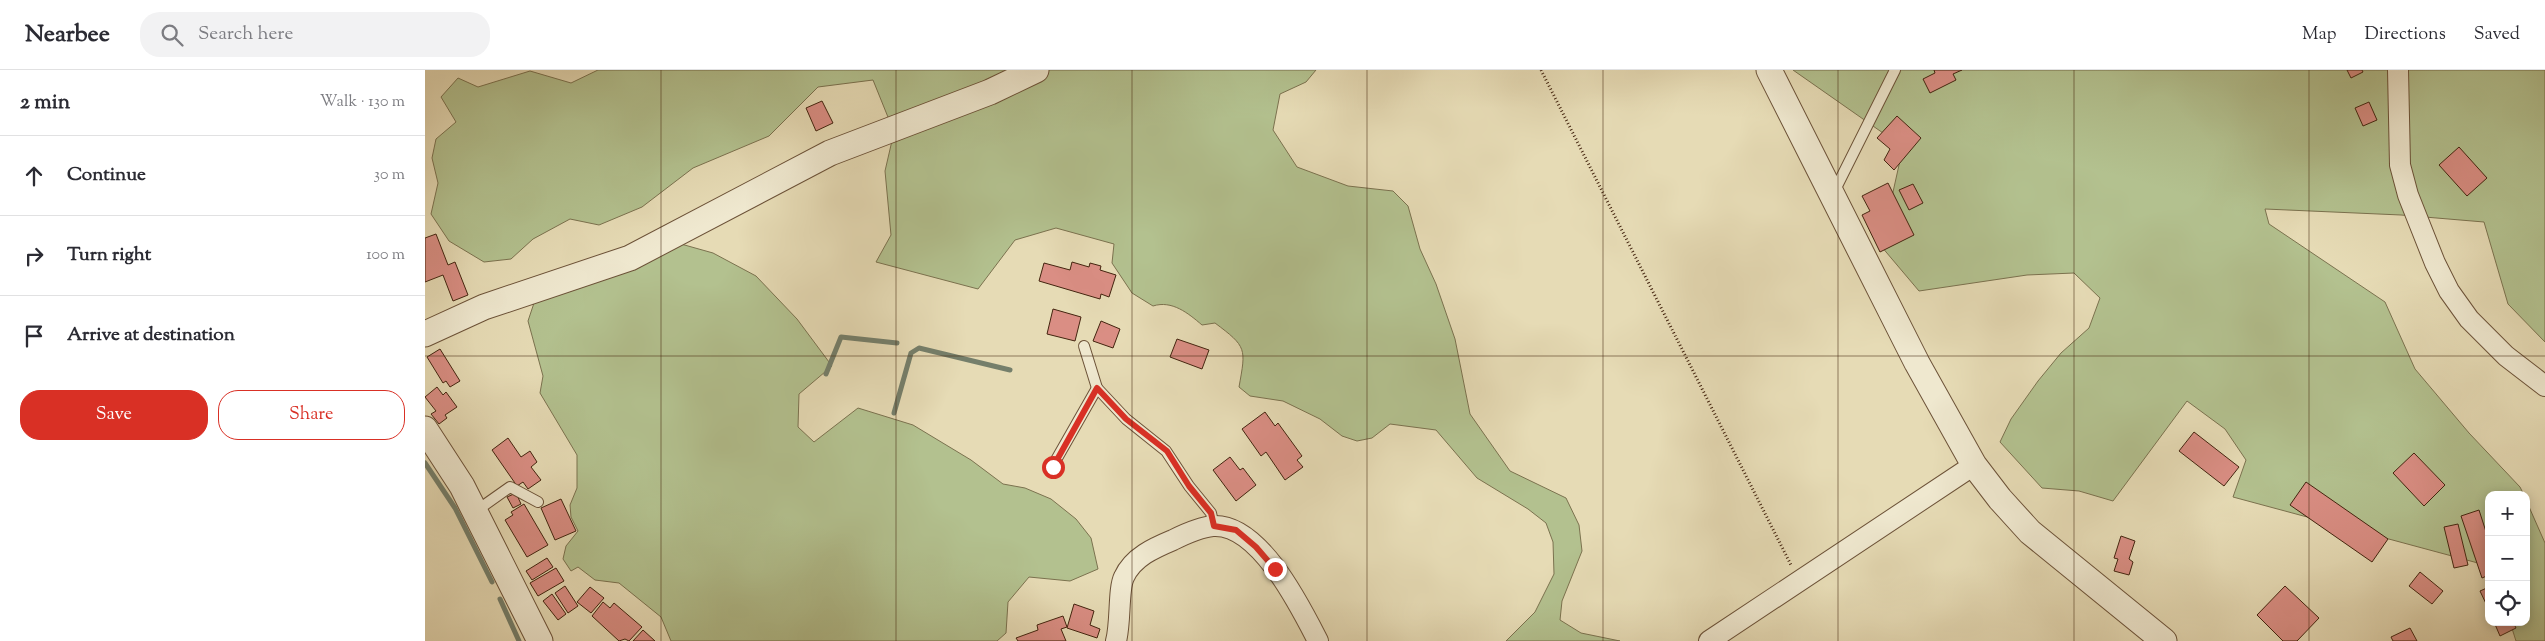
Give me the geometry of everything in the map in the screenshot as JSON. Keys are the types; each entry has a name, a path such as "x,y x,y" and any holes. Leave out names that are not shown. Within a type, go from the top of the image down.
{"street":[{"path":"425,334 484,308 630,258 830,153 990,92 1036,70"},
{"path":"1769,70 1917,363 1974,465 2000,499 2030,532 2164,641"},
{"path":"2398,70 2400,165 2407,195 2435,263 2449,291 2469,319 2506,356 2545,386"},
{"path":"425,428 476,511 540,641"},
{"path":"1709,641 1974,465"},
{"path":"1116,641 1121,620 1123,579 1133,562 1174,539 1214,526 1236,530 1256,547 1275,569 1299,604 1319,641"}],"lane":[{"path":"1833,195 1895,70"},
{"path":"1084,346 1097,388 1126,419 1167,451 1189,486 1211,513 1214,526"},
{"path":"1053,467 1097,388"},
{"path":"476,511 509,487 538,502"}],"path":[{"path":"1541,70 1799,582"}],"green space":[{"path":"598,70 1316,70 1306,82 1280,94 1273,130 1297,167 1348,186 1393,191 1408,206 1420,249 1436,284 1455,339 1470,414 1510,471 1566,498 1579,525 1582,551 1562,601 1560,620 1581,633 1620,641 1506,641 1535,612 1554,574 1553,542 1546,523 1528,509 1477,478 1436,430 1390,424 1372,438 1357,441 1342,436 1320,419 1283,401 1250,396 1239,387 1243,356 1239,344 1215,323 1202,325 1173,306 1153,306 1132,293 1112,263 1114,244 1056,228 1015,240 978,289 876,262 891,235 885,171 894,132 873,80 818,87 769,136 693,168 642,207 599,225 570,219 533,239 511,259 484,262 449,241 431,214 438,183 432,158 436,139 456,122 441,97 458,78 478,87 530,71 571,83"},
{"path":"1793,70 2545,70 2545,342 2508,304 2484,222 2401,215 2265,209 2269,224 2385,302 2415,369 2469,433 2520,487 2522,491 2485,491 2485,565 2233,497 2246,460 2225,429 2187,401 2113,501 2079,491 2042,488 2000,442 2011,419 2038,381 2061,353 2089,328 2100,298 2074,273 2027,275 1919,291 1881,246 1903,147"},
{"path":"681,244 713,253 756,276 797,319 832,366 799,394 798,427 814,442 858,408 913,425 971,460 1003,484 1025,488 1051,499 1076,519 1091,538 1098,569 1070,581 1029,577 1008,602 1006,633 997,641 671,641 661,617 619,583 595,580 578,567 571,571 563,559 566,546 578,531 571,517 570,505 577,488 577,455 540,393 543,376 528,321 534,303"},
{"path":"2530,509 2545,543 2545,641 2516,641 2511,626 2530,626"}],"building":[{"path":"1934,70 1962,70 1953,74 1956,80 1930,93 1923,79 1935,73"},
{"path":"2347,70 2362,70 2363,72 2351,78"},
{"path":"822,101 833,123 816,131 806,108"},
{"path":"2369,102 2377,120 2363,126 2355,108"},
{"path":"1897,116 1921,138 1894,170 1884,160 1890,149 1877,138"},
{"path":"2459,147 2487,178 2467,196 2439,165"},
{"path":"1888,183 1914,235 1880,252 1862,215 1870,211 1862,196"},
{"path":"1913,184 1923,203 1909,210 1899,190"},
{"path":"436,234 448,265 455,262 468,295 453,301 443,275 425,282 425,238"},
{"path":"1072,262 1089,267 1090,263 1101,266 1100,270 1116,275 1109,297 1101,294 1100,299 1039,281 1044,263 1070,270"},
{"path":"1053,309 1081,317 1075,341 1047,334"},
{"path":"1101,321 1120,329 1113,348 1093,341"},
{"path":"1177,339 1209,350 1202,369 1170,357"},
{"path":"440,349 460,381 450,387 446,381 443,383 427,357"},
{"path":"437,387 443,395 446,392 457,407 445,415 447,418 439,424 431,414 436,411 425,397"},
{"path":"1265,412 1275,426 1278,423 1302,456 1297,460 1303,467 1285,480 1266,452 1261,456 1242,429"},
{"path":"2194,432 2239,467 2224,486 2179,451"},
{"path":"508,438 521,457 530,451 537,462 531,467 541,480 528,489 523,482 517,486 492,450"},
{"path":"2414,453 2445,485 2424,506 2393,473"},
{"path":"1230,457 1240,470 1243,468 1256,485 1236,501 1213,470"},
{"path":"2306,482 2388,539 2372,562 2290,505"},
{"path":"516,493 521,504 513,508 507,497"},
{"path":"561,499 576,531 555,540 541,508"},
{"path":"524,504 548,545 527,557 505,520 513,515 511,512"},
{"path":"2479,510 2485,529 2485,577 2482,578 2461,516"},
{"path":"2458,524 2468,565 2454,568 2444,527"},
{"path":"2121,536 2135,541 2129,559 2133,562 2129,575 2114,571 2118,559 2114,558"},
{"path":"547,558 553,567 532,580 526,571"},
{"path":"556,568 564,581 538,596 530,583"},
{"path":"2420,572 2443,591 2432,604 2409,586"},
{"path":"565,586 578,606 568,613 555,593"},
{"path":"2285,586 2319,618 2297,641 2283,641 2257,615"},
{"path":"590,587 604,598 591,613 577,602"},
{"path":"2485,589 2485,602 2480,591"},
{"path":"552,594 566,614 558,620 543,601"},
{"path":"603,602 610,608 614,603 642,627 629,641 625,639 619,641 592,616"},
{"path":"1074,604 1094,611 1090,625 1100,629 1097,638 1067,628"},
{"path":"1063,616 1067,627 1061,629 1066,641 1018,641 1016,638 1038,630 1037,625"},
{"path":"2496,626 2515,626 2516,628 2500,636"},
{"path":"2410,628 2417,641 2393,641 2391,637"},
{"path":"643,630 655,641 633,641"}],"waterway":[{"path":"826,374 841,337 897,343"},
{"path":"894,413 911,353 919,348 1010,370"},
{"path":"425,463 455,508 492,582"},
{"path":"500,599 519,641"}],"route":[{"path":"1053,467 1097,388 1126,419 1167,451 1189,486 1211,513 1214,526 1236,530 1256,547 1275,569"}]}
